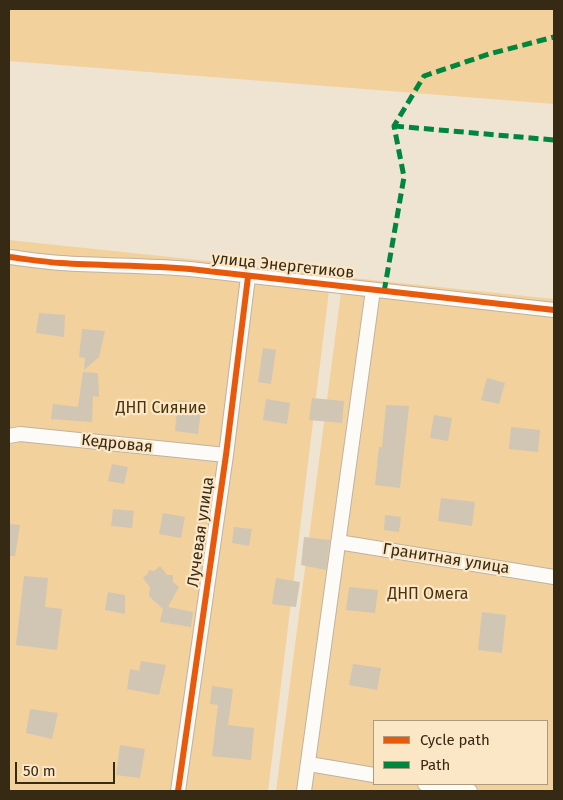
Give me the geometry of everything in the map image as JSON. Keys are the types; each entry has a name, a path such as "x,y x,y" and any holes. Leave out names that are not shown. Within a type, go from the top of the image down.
{"street":[{"name":"улица Энергетиков","path":"9,257 61,263 188,269 554,310"},
{"name":"Лучевая улица","path":"178,791 226,455 248,276"},
{"path":"304,791 373,290"},
{"name":"Кедровая","path":"9,436 20,434 226,455"},
{"name":"Гранитная улица","path":"338,542 554,577"},
{"path":"309,764 373,775"},
{"path":"431,785 470,791"}],"green space":[{"path":"9,9 554,9 554,104 9,61"},
{"name":"ДНП Сияние","path":"9,240 331,274 268,791 9,791"},
{"name":"ДНП Омега","path":"343,277 554,299 554,791 276,791"}],"building":[{"path":"39,313 65,315 64,337 36,333"},
{"path":"82,329 105,331 99,357 84,370 85,358 79,357"},
{"path":"263,348 276,350 271,384 258,382"},
{"path":"83,372 98,373 99,397 93,396 92,422 51,419 53,404 78,407"},
{"path":"487,378 505,383 499,404 481,400"},
{"path":"312,398 344,401 342,423 309,420"},
{"path":"266,399 290,403 287,424 263,420"},
{"path":"178,400 202,403 198,434 175,431"},
{"path":"386,405 409,406 400,488 375,485 379,447 382,447"},
{"path":"434,415 452,418 448,441 430,438"},
{"path":"511,427 540,430 538,452 509,449"},
{"path":"112,464 128,467 124,484 108,481"},
{"path":"441,498 475,502 472,526 438,521"},
{"path":"113,509 134,511 132,528 111,526"},
{"path":"163,513 185,517 181,538 159,534"},
{"path":"385,515 401,517 399,532 384,530"},
{"path":"9,524 20,525 15,556 9,556"},
{"path":"234,527 252,529 249,546 232,543"},
{"path":"304,537 330,540 326,570 301,565"},
{"path":"160,566 167,575 173,575 173,582 179,587 168,607 193,612 191,627 160,622 163,609 149,596 150,587 143,578 149,570 154,571"},
{"path":"24,576 48,578 45,607 62,609 57,650 16,645"},
{"path":"276,578 300,582 296,607 272,604"},
{"path":"349,587 378,590 375,613 346,610"},
{"path":"108,592 125,595 125,614 105,610"},
{"path":"482,612 506,615 502,653 478,650"},
{"path":"141,661 166,665 159,695 127,689 130,669 139,671"},
{"path":"353,664 381,668 377,690 349,685"},
{"path":"212,686 233,689 228,725 254,728 251,760 212,756 218,705 210,704"},
{"path":"30,709 58,713 52,739 26,733"},
{"path":"120,745 145,749 140,778 116,775"}],"marked path":[{"path":"384,292 404,177 394,126 424,76 489,54 554,37"},
{"path":"394,126 554,140"}],"cycle path":[{"path":"9,257 61,263 190,269 554,310"},
{"path":"178,791 226,455 248,277"}]}
